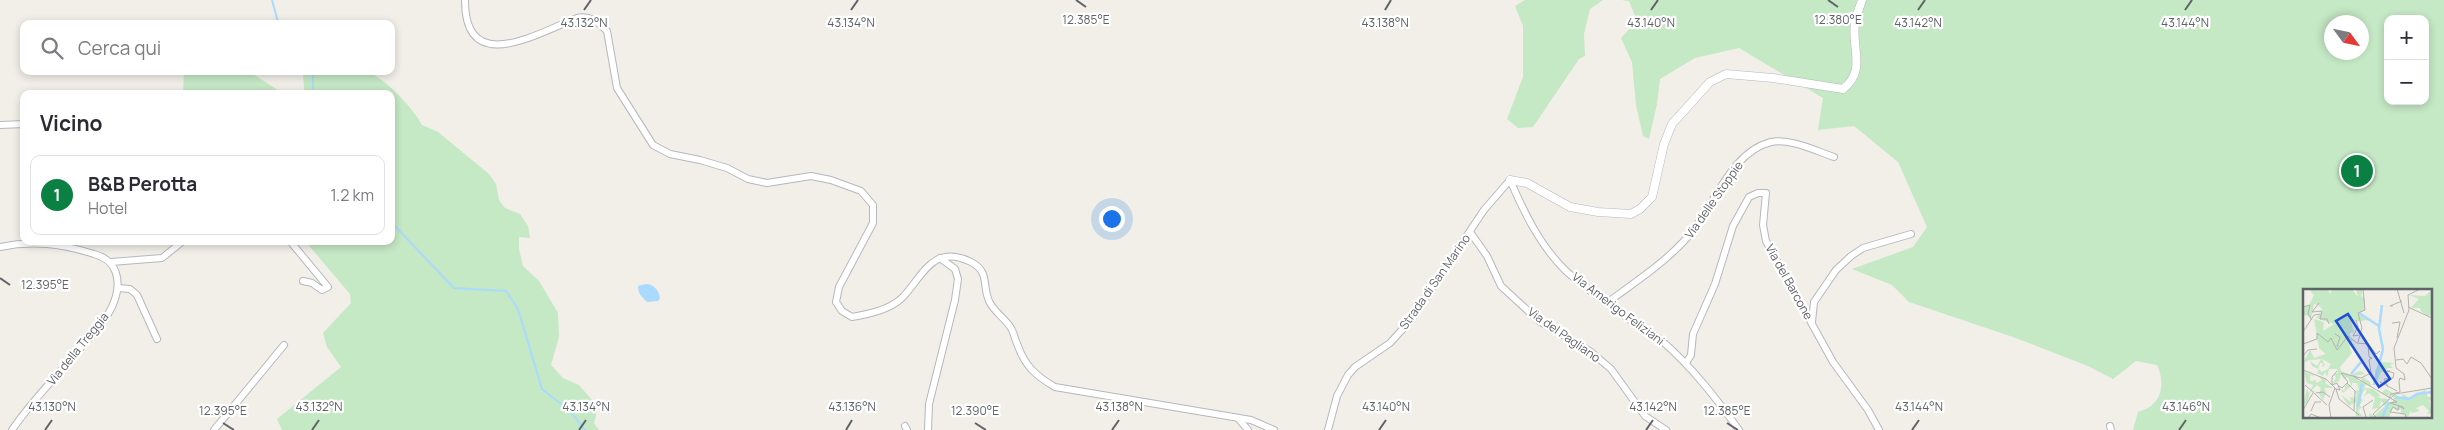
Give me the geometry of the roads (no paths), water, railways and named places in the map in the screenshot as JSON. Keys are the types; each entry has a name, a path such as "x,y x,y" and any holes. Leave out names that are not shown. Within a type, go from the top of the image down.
{"street":[{"path":"465,0 473,36 480,42 490,44 517,42 583,16 594,19 608,30 617,88 653,145 670,154 727,168 748,179 767,183 811,176 831,180 860,191 873,205 873,223 838,287 836,302 842,311 847,314 852,316 883,309 901,299 926,267 940,258 959,256 975,264 984,274 990,302 1012,329 1022,357 1031,371 1055,387 1251,420 1274,430"},
{"path":"1510,180 1527,183 1570,207 1631,214 1652,198 1664,144 1672,124 1710,82 1726,74 1773,78 1843,89 1852,81 1857,63 1854,22 1862,0"},
{"path":"0,125 20,124"},
{"name":"Via delle Stoppie","path":"1608,302 1673,253 1687,239 1739,161 1756,149 1772,142 1788,142 1834,157"},
{"name":"Strada di San Marino","path":"1328,430 1337,396 1348,375 1354,368 1390,343 1410,321 1484,210 1510,180"},
{"name":"Via Amerigo Feliziani","path":"1510,180 1543,243 1566,270 1660,340 1686,363 1713,393 1739,430"},
{"name":"Via del Barcone","path":"1686,363 1691,355 1693,334 1715,284 1733,226 1749,197 1758,193 1766,193 1763,225 1766,241 1833,362 1868,410 1879,430"},
{"name":"Via del Pagliano","path":"1470,232 1487,256 1501,286 1539,321 1591,352 1611,369 1645,416 1666,430"},
{"path":"1812,323 1814,302 1836,270 1851,256 1864,248 1911,234"},
{"path":"0,247 20,244"},
{"path":"52,245 102,256 111,262 117,272 118,288 130,289 137,295 157,339"},
{"path":"111,262 162,258 178,245"},
{"path":"293,245 328,287 322,290 312,283 302,281"},
{"path":"928,430 929,404 955,300 958,279 955,269 940,258"},
{"name":"Via della Treggia","path":"12,430 100,325 114,303 118,288"},
{"path":"214,430 284,345"},
{"path":"1238,418 1248,430"}],"water":[{"path":"646,284 653,286 657,290 660,298 658,301 647,302 641,295 638,286"}],"waterway":[{"path":"272,0 277,20"},
{"path":"313,75 313,90"},
{"path":"395,226 454,288 506,291 518,309 542,389 570,411 585,430"}],"place":[{"name":"B&B Perotta","path":"2357,171"}]}
